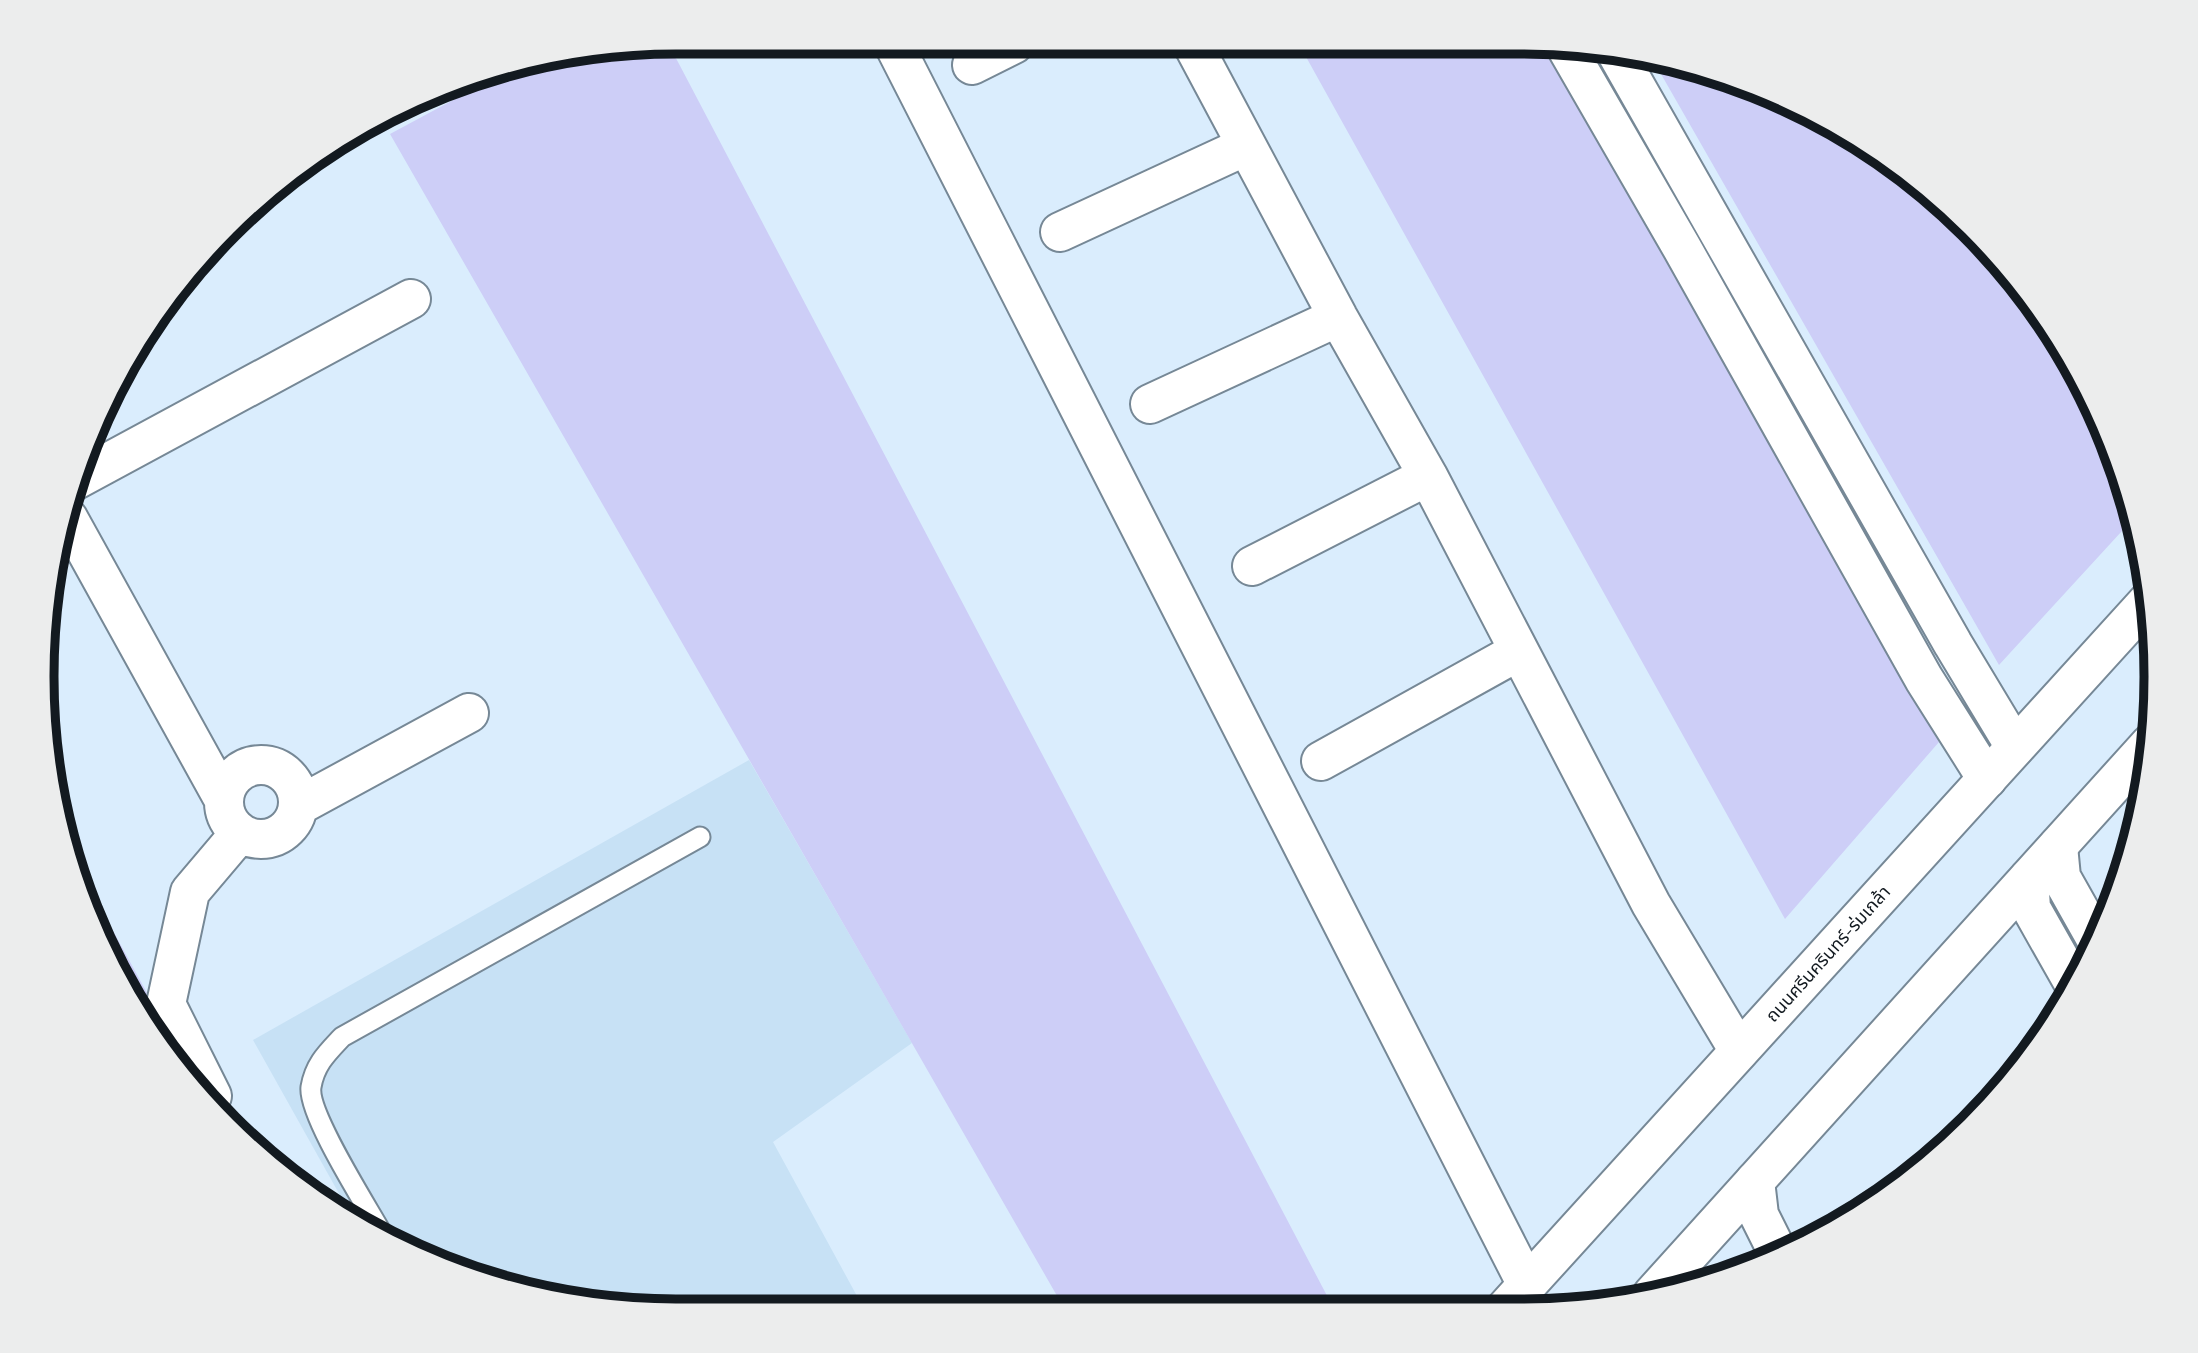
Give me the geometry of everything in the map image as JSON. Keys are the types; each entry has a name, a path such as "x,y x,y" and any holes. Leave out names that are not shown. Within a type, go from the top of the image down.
{"street":[{"path":"898,54 1516,1297"},
{"path":"972,65 994,54"},
{"path":"1198,54 1338,317 1428,477 1651,904 1740,1051"},
{"path":"1572,57 1924,679 1987,779"},
{"path":"1622,63 2015,747"},
{"path":"1060,232 1246,146"},
{"path":"88,473 411,299"},
{"path":"1150,404 1338,317"},
{"path":"1252,566 1428,477"},
{"path":"72,526 232,816 251,838 264,839 287,829 298,806 293,784 286,774 265,765 242,770 233,777 226,788 232,816 190,892 166,1004 204,1081"},
{"name":"ถนนศรีนครินทร์-ร่มเกล้า","path":"1516,1297 2140,611"},
{"path":"1321,761 1519,651"},
{"path":"298,806 469,713"},
{"path":"1663,1282 2138,757"},
{"path":"2059,846 2061,877 2090,929"},
{"path":"2029,878 2031,908 2068,973"},
{"path":"1755,1181 1759,1215 1774,1245"}],"lane":[{"path":"374,1220 320,1124 311,1089 319,1061 342,1037 700,837"}],"shaded area":[{"path":"674,54 1329,1299 1059,1299 390,134 479,86 515,75 595,60"},
{"path":"1304,54 1557,56 1939,742 1785,919"},
{"path":"1658,69 1722,87 1797,118 1867,159 1900,183 1932,209 1989,266 2039,331 2060,365 2096,438 2111,476 2126,527 1999,665"},
{"path":"749,760 912,1043 773,1142 859,1299 676,1299 595,1293 515,1278 438,1251 365,1215 344,1202 253,1040"},
{"path":"96,900 175,1044 118,952"}]}
